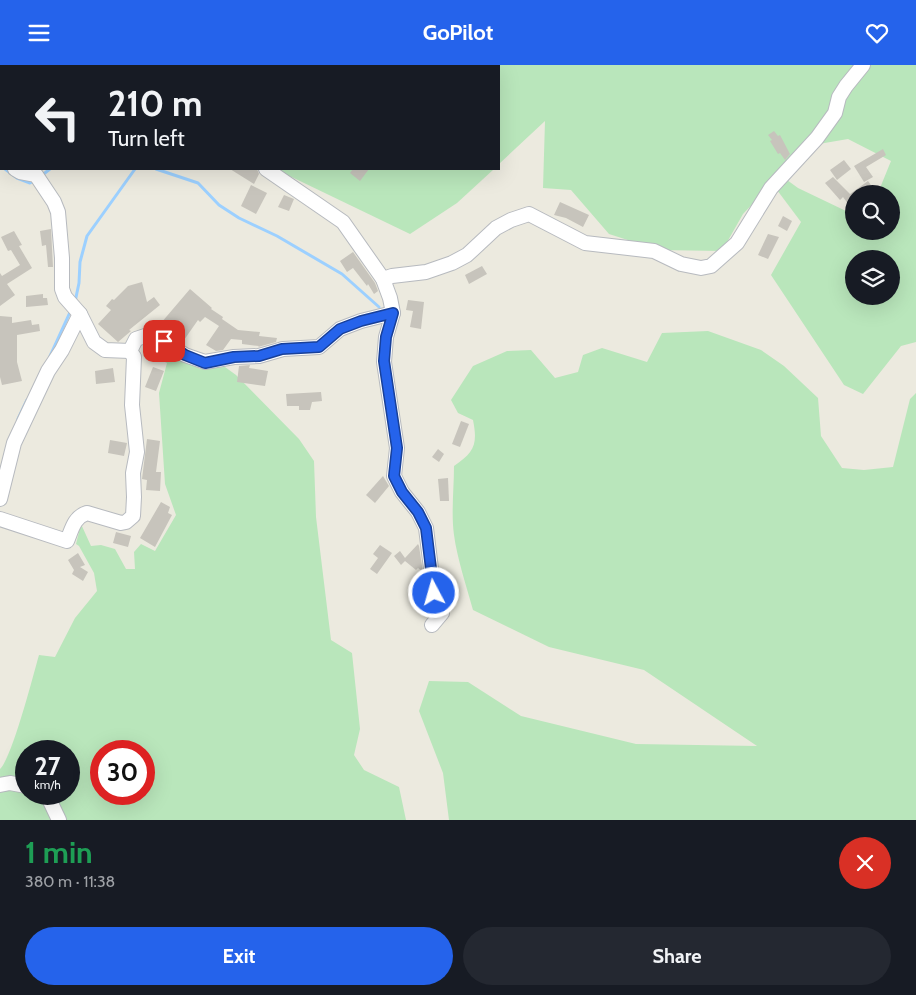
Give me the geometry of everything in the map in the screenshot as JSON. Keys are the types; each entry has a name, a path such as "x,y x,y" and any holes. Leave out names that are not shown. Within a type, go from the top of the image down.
{"street":[{"path":"383,279 392,276 426,272 452,263 467,255 496,228 529,214 585,243 654,251 681,264 700,267 711,266 737,243 771,188 817,138 835,113 839,97 863,65"},
{"path":"17,170 40,176 58,212 64,297 75,309 94,342 105,349 130,351"},
{"path":"267,170 343,222 383,279 390,298 393,313 386,337 384,361 397,448 394,476 402,492 418,512 426,528 434,593 442,613 432,625"},
{"path":"0,499 14,443 48,371 62,349 75,309"},
{"path":"130,351 136,339 151,334 185,355 205,363 234,357 259,356 282,349 319,347 340,329 361,321 393,313"},
{"path":"0,519 67,541 75,521 88,513 121,523 126,522 133,516 133,473 137,451 132,405 134,357 130,351"},
{"path":"0,785 15,784"},
{"path":"51,805 59,820"}],"green space":[{"path":"500,65 916,65 916,342 901,346 863,394 844,385 771,275 801,222 777,190 787,180 798,188 845,211 845,240 900,240 900,185 881,185 891,161 848,139 807,146 743,214 722,251 659,250 609,234 571,190 543,188 545,121 500,163"},
{"path":"277,170 493,170 457,203 410,234"},
{"path":"708,331 761,350 784,366 818,398 821,436 842,468 864,470 893,467 910,399 916,393 916,820 449,820 443,773 419,711 429,681 468,682 521,716 636,744 757,746 644,670 549,647 473,610 455,544 453,527 454,466 470,452 475,436 473,420 458,413 451,400 473,366 507,351 531,350 555,378 578,372 583,355 602,348 647,362 662,333"},
{"path":"151,339 200,369 225,367 236,375 299,439 314,461 316,517 331,640 352,653 360,729 354,755 364,770 399,787 406,820 0,820 0,769 5,762 16,734 39,655 55,657 75,618 97,591 94,573 76,544 81,524 91,546 101,545 115,549 126,569 135,569 134,552 141,544 155,551 176,515 165,484 159,393 167,363 143,351 143,342"}],"building":[{"path":"774,131 778,136 780,135 790,154 785,160 780,153 778,154 770,141 772,140 768,135"},
{"path":"883,149 886,155 866,167 873,177 864,182 854,166"},
{"path":"844,160 851,169 837,180 830,170"},
{"path":"232,170 257,170 259,174 254,184"},
{"path":"352,170 368,170 360,181 350,173"},
{"path":"833,177 845,189 845,200 843,197 840,200 825,183"},
{"path":"868,181 871,185 862,185"},
{"path":"251,185 267,193 256,214 241,206"},
{"path":"284,195 294,199 289,211 278,207"},
{"path":"560,202 589,215 583,227 566,218 554,215"},
{"path":"783,216 792,221 787,231 778,226"},
{"path":"51,229 53,267 48,267 46,245 42,246 40,231"},
{"path":"14,231 22,245 19,246 32,268 7,284 15,295 0,306 0,273 2,276 20,265 11,250 8,251 1,237"},
{"path":"768,234 779,237 768,259 758,255"},
{"path":"353,252 375,283 378,291 374,294 368,284 367,286 353,268 347,272 340,261"},
{"path":"482,266 487,274 469,284 465,275"},
{"path":"142,282 147,302 154,297 160,305 129,330 131,331 118,342 98,324 111,310 106,306 112,299 114,300 128,286"},
{"path":"190,289 211,309 223,317 222,319 238,330 260,332 259,336 277,338 276,342 258,347 242,344 242,340 231,339 223,350 216,351 206,345 219,326 205,317 200,322 198,320 184,340 161,323"},
{"path":"43,294 43,298 47,298 48,305 26,307 26,296"},
{"path":"408,300 424,302 421,329 410,327 413,311 406,310"},
{"path":"0,316 12,317 12,323 31,320 32,325 39,324 40,331 17,335 17,362 22,381 2,385 0,377"},
{"path":"250,365 249,368 268,371 265,386 237,382 239,366"},
{"path":"153,367 164,371 156,391 145,387"},
{"path":"113,368 115,382 96,384 95,371"},
{"path":"321,392 322,401 312,402 310,410 299,410 299,406 287,406 286,394"},
{"path":"461,421 469,424 460,447 452,444"},
{"path":"147,439 160,441 156,472 161,472 160,491 146,490 147,480 142,479"},
{"path":"110,440 127,443 124,456 108,453"},
{"path":"438,449 444,454 439,462 432,457"},
{"path":"383,476 389,486 375,503 366,495"},
{"path":"448,478 449,501 440,501 438,479"},
{"path":"161,502 170,507 168,513 172,515 155,547 140,538"},
{"path":"116,532 131,536 128,547 113,543"},
{"path":"418,544 423,572 418,568 416,570 405,561 401,565 394,556 400,551 405,558"},
{"path":"380,545 392,553 377,574 370,569 378,558 373,554"},
{"path":"78,553 85,565 80,567 88,572 83,581 72,574 74,570 68,560"},
{"path":"453,586 457,598 449,601 445,591"}],"waterway":[{"path":"6,170 17,178 30,183 36,180"},
{"path":"41,176 49,170"},
{"path":"75,302 79,283 80,262 87,236 134,170"},
{"path":"159,170 198,183 219,205 239,218 277,236 342,274 379,307"},
{"path":"50,356 71,310"},
{"path":"18,419 27,400"}],"route":[{"path":"164,341 185,355 205,363 234,357 259,356 282,349 319,347 340,329 361,321 393,313 386,337 384,361 397,448 394,476 402,492 418,512 426,528 434,593"}]}
